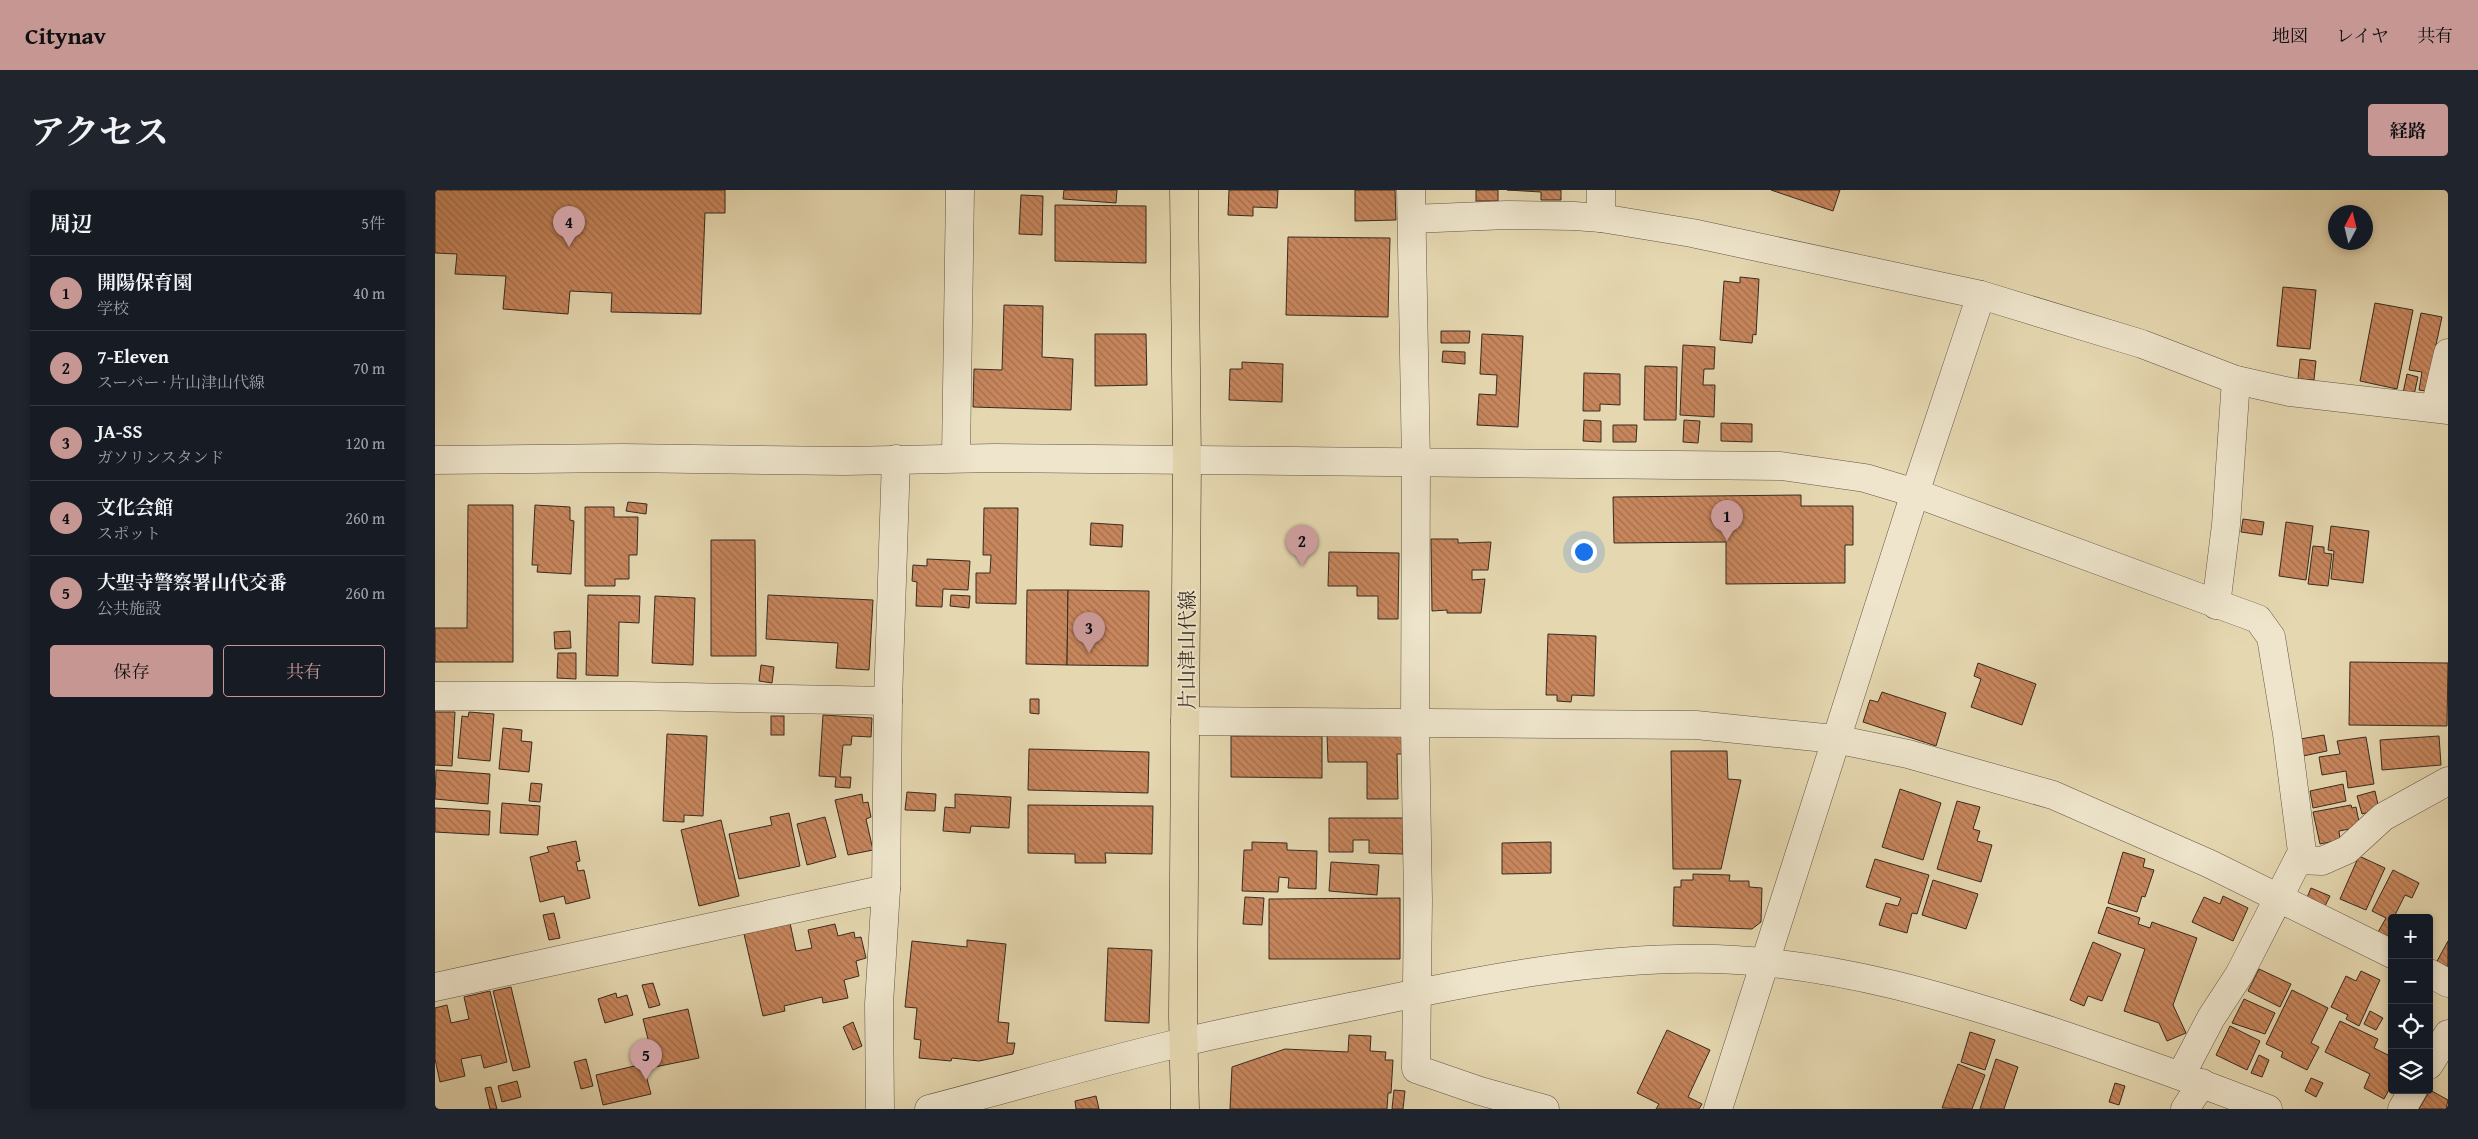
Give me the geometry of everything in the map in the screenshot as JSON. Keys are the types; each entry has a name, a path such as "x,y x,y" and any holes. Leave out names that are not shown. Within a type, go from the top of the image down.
{"main road":[{"name":"片山津山代線","path":"1184,190 1187,460 1183,1042 1185,1109"}],"street":[{"path":"956,457 960,190"},
{"path":"1411,190 1416,463 1415,724 1418,900 1416,1068 1479,1091 1545,1109"},
{"path":"1601,190 1601,218"},
{"path":"1412,219 1507,215 1601,218 1691,233 1981,295 2143,344 2236,380 2290,392 2442,409 2448,353"},
{"path":"1718,1109 1763,963 1799,860 1835,739 1981,295"},
{"path":"2217,605 2226,525 2236,380"},
{"path":"435,460 623,458 845,461 956,457 1781,466 1865,478 1915,492 2258,619 2271,637 2287,734 2302,852 2239,975 2211,1018 2191,1079 2185,1109"},
{"path":"880,1109 879,1004 887,890 888,701 896,459"},
{"path":"435,696 632,696 888,701"},
{"path":"1185,721 1696,725 1835,739 1908,754 2053,795 2210,864 2388,952"},
{"path":"2298,860 2322,861 2347,850 2383,817 2448,781"},
{"path":"435,987 887,890"},
{"path":"929,1109 1183,1042 1417,993 1546,969 1639,961 1716,959 1763,963 1889,982 1988,1010 2191,1079 2267,1109"},
{"path":"2433,975 2448,982"},
{"path":"2433,1058 2448,1034"},
{"path":"2402,1109 2411,1094"}],"building":[{"path":"435,190 725,190 725,213 705,213 701,314 611,312 612,293 570,291 568,314 503,309 506,276 455,274 457,254 435,253"},
{"path":"1064,190 1117,190 1116,203 1063,199"},
{"path":"1229,190 1278,190 1277,208 1253,207 1253,216 1228,215"},
{"path":"1355,190 1395,190 1396,220 1355,221"},
{"path":"1476,190 1498,190 1498,201 1476,201"},
{"path":"1507,190 1561,190 1561,200 1541,200 1541,192"},
{"path":"1771,190 1840,190 1833,211"},
{"path":"1021,195 1043,196 1042,235 1019,234"},
{"path":"1055,205 1146,206 1146,263 1055,261"},
{"path":"1288,237 1390,238 1388,317 1286,315"},
{"path":"1740,277 1759,279 1756,335 1753,334 1752,343 1720,340 1724,281 1740,283"},
{"path":"2283,287 2316,290 2310,349 2277,346"},
{"path":"2375,303 2413,310 2397,389 2360,381"},
{"path":"1004,305 1043,306 1042,357 1073,359 1071,410 973,407 974,369 1002,370"},
{"path":"2421,313 2442,317 2426,391 2419,390 2422,372 2409,370"},
{"path":"1441,331 1470,331 1469,343 1441,343"},
{"path":"1095,334 1146,334 1147,385 1095,386"},
{"path":"1482,334 1523,336 1518,427 1477,425 1479,394 1496,395 1497,375 1480,374"},
{"path":"1683,345 1715,347 1714,369 1704,369 1703,385 1715,385 1714,417 1680,415"},
{"path":"1443,351 1465,352 1465,364 1442,362"},
{"path":"2300,359 2316,361 2314,380 2298,379"},
{"path":"1242,362 1283,364 1282,402 1229,400 1230,369 1242,369"},
{"path":"1645,366 1677,367 1676,420 1644,420"},
{"path":"1584,373 1620,374 1620,405 1600,404 1600,411 1583,411"},
{"path":"2407,374 2418,377 2414,395 2403,393"},
{"path":"1584,420 1601,421 1601,442 1583,441"},
{"path":"1684,420 1700,421 1698,443 1683,442"},
{"path":"1721,423 1752,424 1752,442 1721,441"},
{"path":"1613,425 1637,425 1636,442 1613,442"},
{"path":"1801,495 1801,506 1853,506 1853,545 1845,545 1845,583 1726,584 1726,542 1614,543 1613,497"},
{"path":"628,502 647,504 646,514 626,511"},
{"path":"468,505 513,505 513,662 435,662 435,628 467,628"},
{"path":"535,505 570,507 570,520 574,521 571,574 537,572 538,565 532,565"},
{"path":"585,507 614,507 614,517 638,517 637,555 629,555 629,579 615,579 615,586 585,586"},
{"path":"984,508 1018,508 1016,604 976,603 976,573 990,573 991,555 983,555"},
{"path":"2243,519 2264,522 2262,535 2241,532"},
{"path":"2286,522 2313,526 2306,580 2279,576"},
{"path":"1091,523 1123,525 1122,547 1090,545"},
{"path":"2331,526 2369,531 2363,583 2331,579 2334,551 2328,550"},
{"path":"1431,539 1458,539 1458,543 1491,542 1488,570 1472,570 1472,580 1485,579 1481,613 1447,613 1447,610 1432,611"},
{"path":"711,540 755,540 756,656 711,656"},
{"path":"2313,546 2324,547 2324,553 2332,554 2328,586 2308,584"},
{"path":"1329,552 1399,553 1398,619 1378,619 1378,596 1357,596 1357,586 1328,586"},
{"path":"927,559 970,561 968,590 943,589 942,607 916,606 917,582 912,581 913,565 927,566"},
{"path":"1027,590 1068,590 1067,665 1026,664"},
{"path":"1068,590 1149,591 1148,666 1067,665"},
{"path":"588,595 640,596 639,623 619,622 618,676 586,675"},
{"path":"768,595 873,600 869,670 836,668 838,643 766,639"},
{"path":"951,595 970,596 969,608 950,606"},
{"path":"655,596 695,598 693,665 652,663"},
{"path":"570,631 571,648 555,649 554,632"},
{"path":"1548,634 1596,636 1594,696 1572,695 1571,702 1557,701 1557,695 1546,695"},
{"path":"558,653 576,653 576,679 557,678"},
{"path":"2350,662 2448,663 2447,726 2349,725"},
{"path":"1978,663 2036,684 2022,725 1971,707 1981,679 1974,676"},
{"path":"761,665 774,667 772,683 759,681"},
{"path":"1882,692 1946,713 1936,746 1863,722 1870,700 1878,702"},
{"path":"1030,699 1039,699 1039,714 1030,713"},
{"path":"435,712 455,712 452,766 435,765"},
{"path":"469,712 494,714 490,761 458,758 462,716 468,717"},
{"path":"823,715 872,718 871,737 852,736 851,745 843,745 840,777 851,777 850,788 835,787 836,777 819,776"},
{"path":"771,716 784,716 784,735 771,735"},
{"path":"503,728 522,730 521,741 532,742 529,772 499,769"},
{"path":"1402,733 1402,754 1397,754 1398,799 1367,799 1367,762 1328,762 1327,734"},
{"path":"667,734 707,736 703,816 684,815 684,822 663,821"},
{"path":"2324,735 2327,751 2303,756 2300,739"},
{"path":"1231,736 1322,736 1322,778 1231,777"},
{"path":"2439,736 2441,765 2382,770 2380,740"},
{"path":"2366,737 2374,784 2348,788 2346,771 2322,775 2319,757 2340,754 2337,741"},
{"path":"1029,749 1149,752 1148,793 1028,790"},
{"path":"1671,751 1727,751 1728,779 1741,780 1721,869 1673,869"},
{"path":"436,770 490,774 488,804 435,799"},
{"path":"531,783 542,784 540,802 529,801"},
{"path":"2343,784 2346,801 2313,808 2310,791"},
{"path":"1900,789 1941,803 1923,860 1882,847"},
{"path":"2375,791 2379,809 2362,814 2357,796"},
{"path":"907,792 936,794 935,811 905,810"},
{"path":"862,794 863,803 868,802 871,817 866,819 873,850 848,855 835,800"},
{"path":"955,794 1011,797 1009,828 971,826 970,833 943,831 945,807 955,808"},
{"path":"1957,801 1980,807 1973,829 1980,831 1977,841 1992,845 1981,882 1937,869"},
{"path":"502,803 540,806 538,835 500,833"},
{"path":"1028,805 1153,806 1152,854 1105,853 1106,863 1075,863 1075,854 1028,853"},
{"path":"2351,805 2352,808 2356,807 2360,827 2339,831 2340,840 2320,844 2313,812"},
{"path":"435,808 490,811 489,835 435,832"},
{"path":"789,813 800,866 739,879 729,834 772,825 770,817"},
{"path":"825,817 836,857 807,865 797,824"},
{"path":"1329,818 1403,818 1403,854 1369,853 1369,840 1353,840 1353,852 1329,852"},
{"path":"721,820 739,896 699,906 681,830"},
{"path":"576,841 580,861 576,862 578,871 584,870 590,898 566,904 564,896 540,902 530,857 549,852 547,847"},
{"path":"1252,842 1287,843 1287,850 1317,851 1316,889 1288,888 1289,878 1279,877 1278,892 1242,891 1244,850 1252,850"},
{"path":"1551,842 1551,873 1502,874 1502,843"},
{"path":"2123,852 2145,859 2143,867 2154,870 2145,897 2142,896 2137,912 2108,903"},
{"path":"2359,856 2385,868 2366,910 2340,899"},
{"path":"1875,859 1929,875 1917,914 1912,913 1907,933 1879,925 1886,903 1898,906 1901,898 1866,887"},
{"path":"1331,862 1379,865 1377,895 1329,891"},
{"path":"2393,870 2419,883 2412,898 2405,895 2396,914 2388,914 2388,940 2377,934 2386,918 2372,911"},
{"path":"1693,874 1730,875 1729,881 1749,881 1749,887 1762,888 1761,922 1752,929 1673,926 1674,887 1681,887 1681,880 1693,880"},
{"path":"1933,880 1978,894 1966,929 1922,915"},
{"path":"2311,888 2330,896 2324,908 2306,900"},
{"path":"2223,896 2248,908 2233,941 2192,922 2204,897 2220,904"},
{"path":"1245,897 1264,898 1262,925 1243,924"},
{"path":"1400,898 1400,959 1269,959 1269,899"},
{"path":"2107,907 2140,918 2138,924 2150,928 2152,922 2197,938 2173,1005 2186,1033 2167,1041 2159,1023 2124,1011 2145,949 2098,933"},
{"path":"554,913 560,938 549,940 543,915"},
{"path":"790,923 796,951 812,948 808,930 835,924 838,936 854,932 855,938 861,937 866,958 856,961 859,976 844,980 848,998 823,1003 822,997 784,1006 785,1011 763,1016 744,934"},
{"path":"967,940 1006,944 998,1022 1009,1023 1007,1043 1015,1043 1013,1054 979,1061 952,1058 951,1061 919,1058 921,1040 914,1039 917,1008 905,1007 912,941 967,947"},
{"path":"2448,941 2448,969 2436,963"},
{"path":"2093,942 2121,954 2102,1001 2088,996 2084,1006 2070,1000"},
{"path":"1108,948 1152,950 1149,1023 1105,1021"},
{"path":"2259,969 2291,984 2280,1007 2248,991"},
{"path":"2361,971 2380,980 2359,1026 2346,1019 2348,1015 2331,1007 2346,976 2356,981"},
{"path":"653,983 660,1005 649,1008 642,985"},
{"path":"511,987 530,1067 513,1071 493,991"},
{"path":"2292,990 2328,1008 2311,1043 2319,1047 2307,1070 2281,1057 2283,1052 2266,1044"},
{"path":"490,991 507,1062 484,1068 481,1055 461,1059 465,1076 440,1082 435,1059 435,1008 447,1005 451,1023 469,1019 464,997"},
{"path":"616,993 617,998 627,995 633,1015 605,1023 598,999"},
{"path":"2244,999 2275,1013 2265,1034 2232,1023"},
{"path":"688,1009 699,1058 655,1067 643,1019"},
{"path":"2370,1011 2383,1018 2376,1030 2364,1024"},
{"path":"2340,1021 2378,1039 2374,1048 2388,1055 2388,1092 2384,1099 2364,1088 2370,1074 2325,1052"},
{"path":"853,1022 862,1046 853,1050 843,1027"},
{"path":"2230,1026 2260,1041 2247,1070 2216,1055"},
{"path":"1667,1030 1710,1050 1688,1097 1702,1104 1699,1109 1656,1109 1659,1104 1637,1093"},
{"path":"1970,1032 1995,1040 1985,1070 1961,1062"},
{"path":"1349,1035 1371,1036 1370,1051 1386,1052 1385,1060 1393,1060 1391,1093 1388,1093 1387,1109 1230,1109 1232,1067 1285,1049 1348,1052"},
{"path":"2259,1055 2269,1060 2262,1077 2251,1073"},
{"path":"586,1059 593,1086 581,1089 574,1062"},
{"path":"1996,1059 2018,1067 2004,1109 1980,1109"},
{"path":"643,1064 651,1094 603,1105 596,1075"},
{"path":"1958,1064 1985,1075 1972,1109 1942,1108"},
{"path":"2311,1078 2323,1083 2316,1097 2305,1091"},
{"path":"517,1081 521,1097 502,1102 498,1086"},
{"path":"2115,1083 2125,1086 2119,1105 2109,1102"},
{"path":"491,1087 497,1109 490,1109 485,1088"},
{"path":"1394,1090 1405,1091 1403,1109 1392,1109"},
{"path":"2433,1092 2448,1100 2446,1109 2419,1109 2428,1094 2433,1094"},
{"path":"1096,1096 1099,1109 1076,1109 1075,1101"}],"place":[{"name":"文化会館","path":"569,247"},
{"name":"開陽保育園","path":"1727,541"},
{"name":"7-Eleven","path":"1302,566"},
{"name":"JA-SS","path":"1089,653"},
{"name":"大聖寺警察署山代交番","path":"646,1080"}]}
